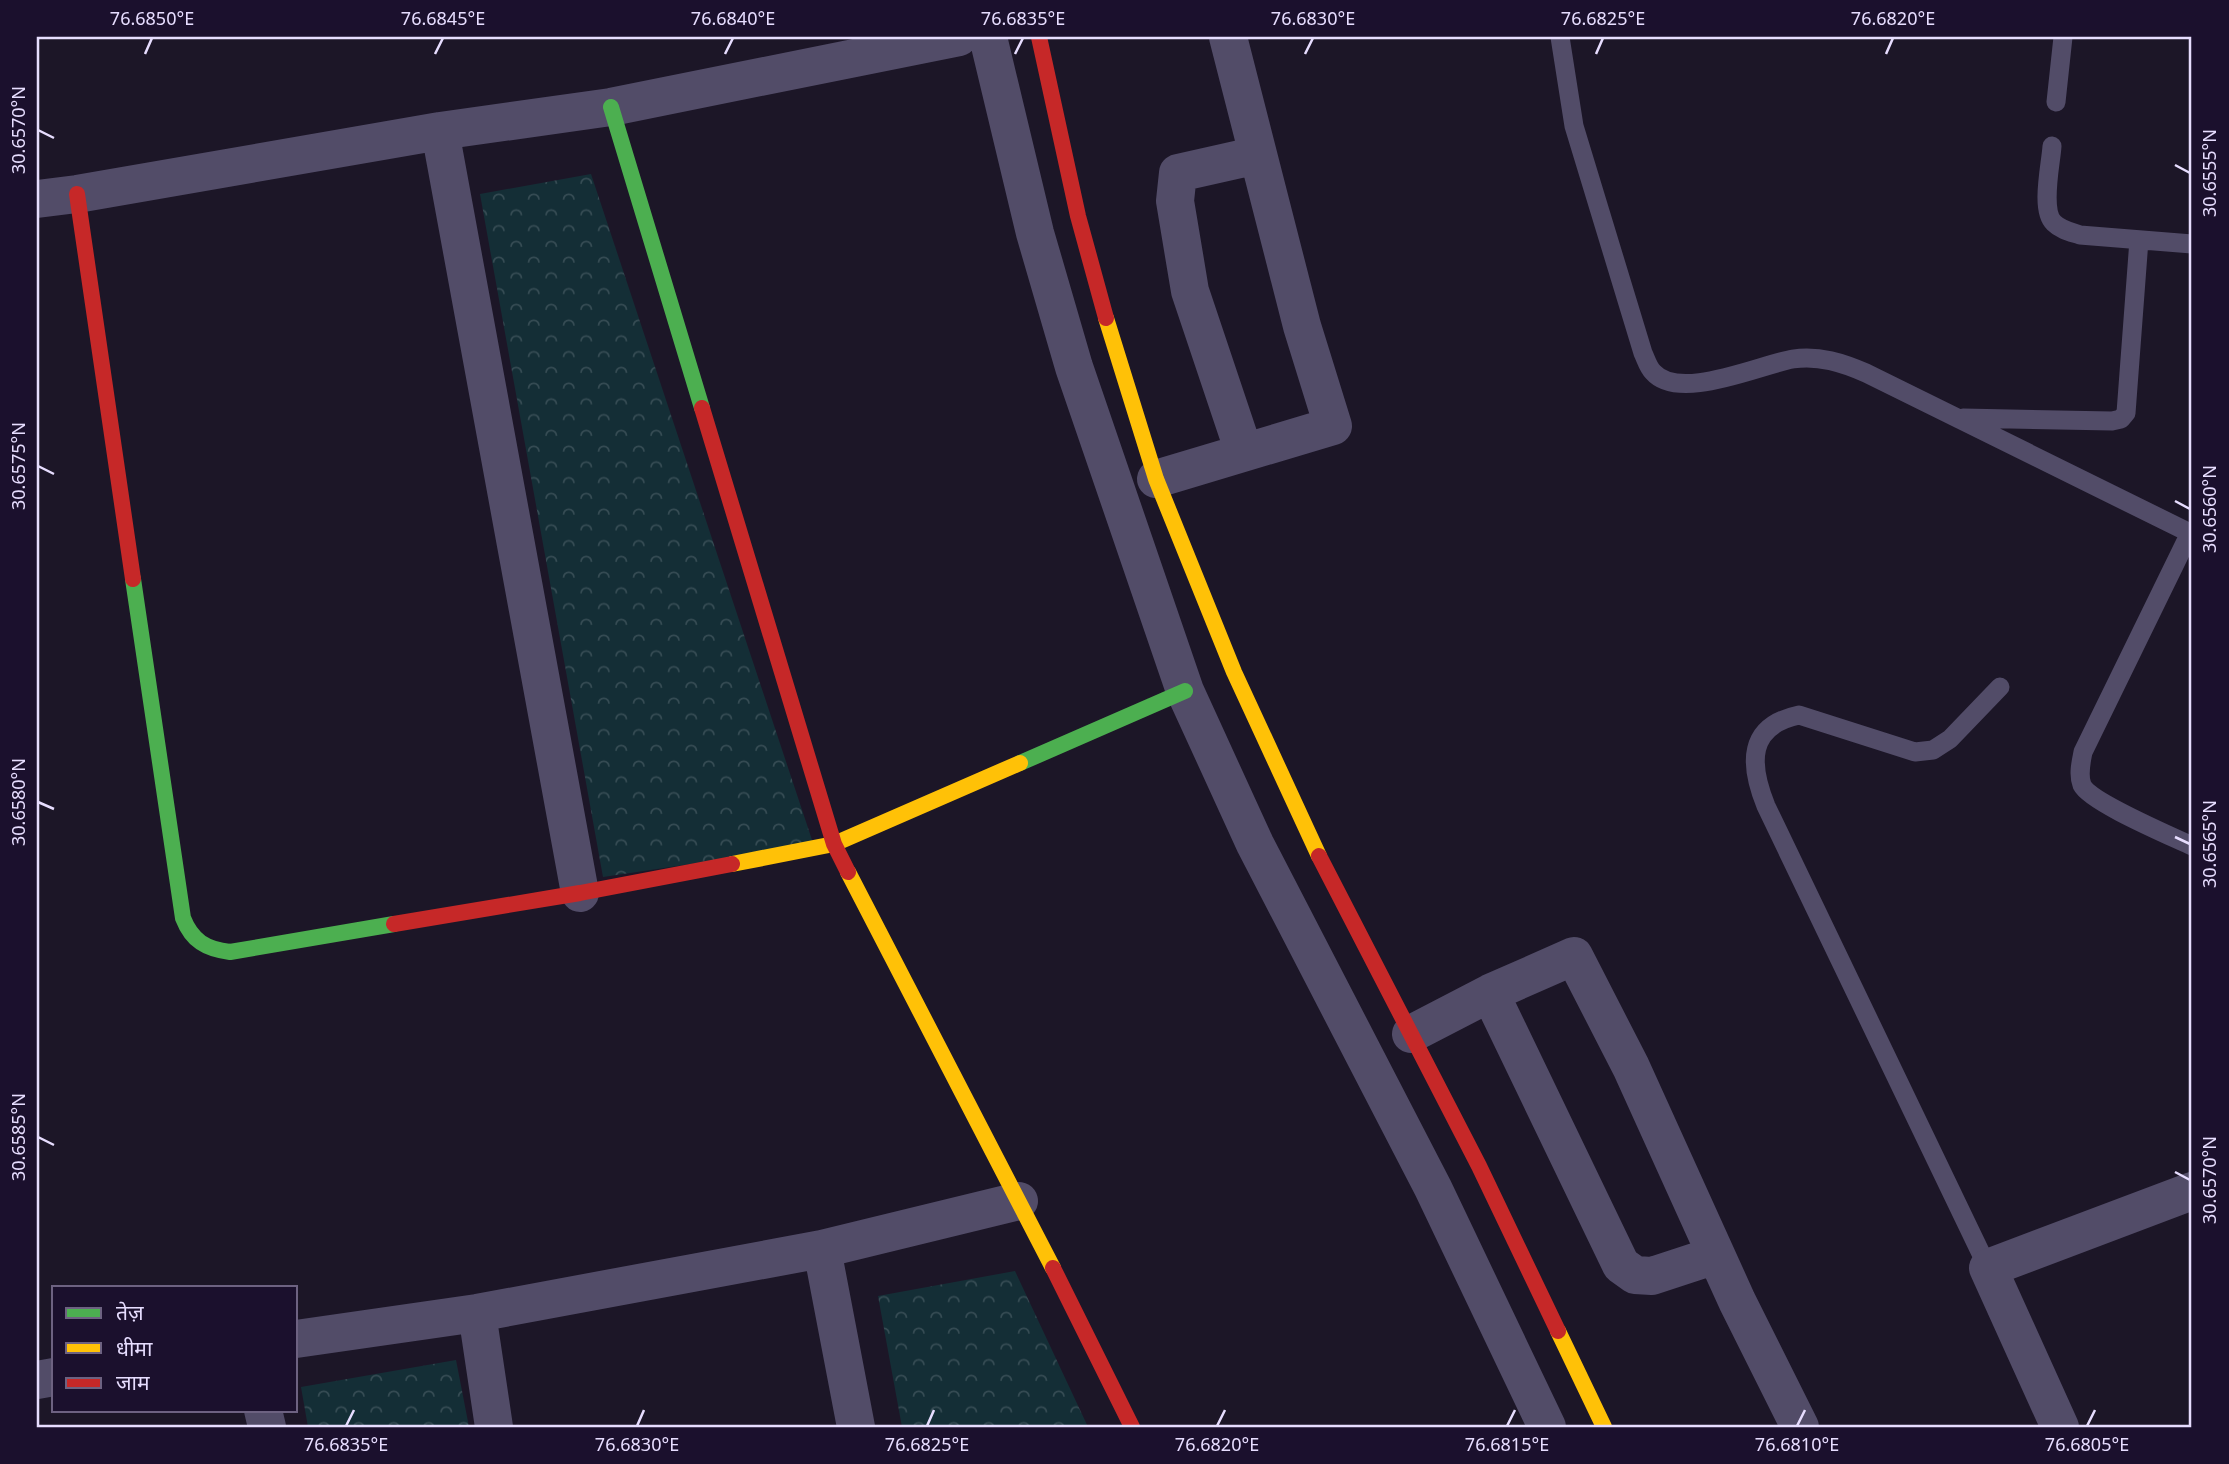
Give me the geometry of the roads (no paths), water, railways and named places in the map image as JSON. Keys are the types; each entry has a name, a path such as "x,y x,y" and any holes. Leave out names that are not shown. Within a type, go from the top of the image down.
{"street":[{"path":"37,199 440,131 611,107 959,37"},
{"path":"988,37 1009,133 1070,354 1185,691 1255,844 1433,1188 1547,1427"},
{"path":"1039,37 1078,216 1115,350 1156,479 1234,672 1301,821 1479,1166 1604,1427"},
{"path":"1156,479 1334,426 1302,326 1228,37"},
{"path":"611,107 834,844 1020,1201 1132,1427"},
{"path":"440,131 580,893"},
{"path":"1244,452 1190,291 1175,201 1178,173 1258,155"},
{"path":"77,194 183,918 187,932 197,943 213,950 230,952 580,893 834,844 1185,691"},
{"path":"1411,1034 1490,993 1574,956 1631,1067 1716,1255 1800,1427"},
{"path":"1490,993 1621,1265 1635,1275 1652,1276 1716,1255"},
{"path":"2060,1427 1988,1268 2192,1191"},
{"path":"298,1339 477,1313 822,1249 1020,1201"},
{"path":"822,1249 856,1427"},
{"path":"477,1313 494,1427"}],"lane":[{"path":"1560,37 1574,127 1643,353 1653,372 1669,382 1697,384 1794,359 1818,358 1839,362 2191,531 2083,752 2080,770 2082,786 2095,799 2192,846"},
{"path":"2056,102 2063,37"},
{"path":"2052,146 2046,208 2052,222 2064,230 2080,235 2192,244"},
{"path":"1959,418 2121,419 2128,404 2139,240"},
{"path":"1988,1268 1766,806 1756,781 1755,763 1765,729 1780,719 1799,715 1914,752 1933,750 1950,740 2000,687"}]}
